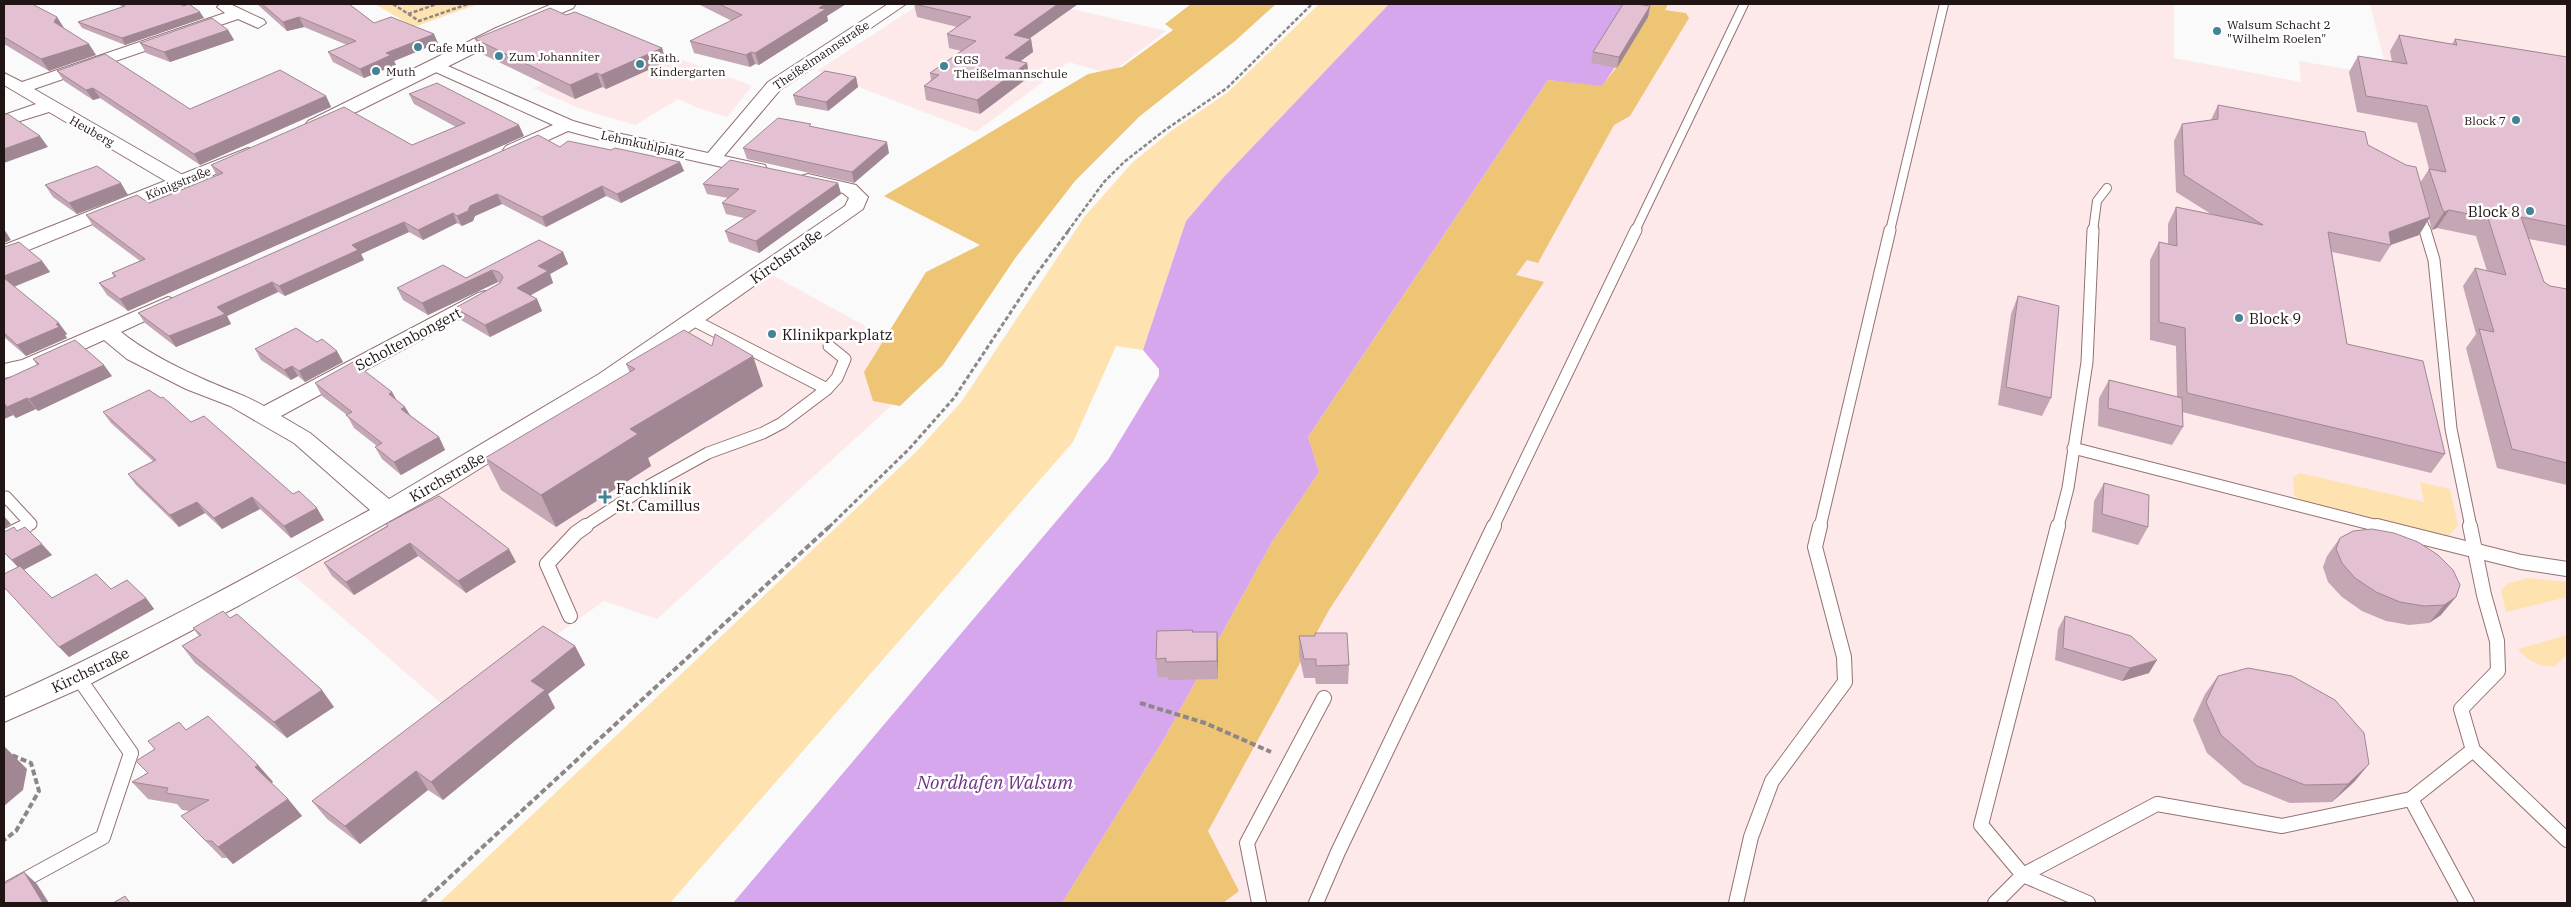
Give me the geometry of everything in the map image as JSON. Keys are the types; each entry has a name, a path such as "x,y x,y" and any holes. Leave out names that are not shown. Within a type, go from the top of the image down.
{"street":[{"path":"219,4 258,23"},
{"path":"301,131 482,41 567,4"},
{"name":"Theißelmannstraße","path":"712,159 760,100 774,86 898,4"},
{"path":"20,88 238,14"},
{"name":"Lehmkuhlplatz","path":"435,66 567,125 605,136 771,172"},
{"name":"Heuberg","path":"4,78 48,106 181,182"},
{"path":"4,122 48,106"},
{"path":"494,158 567,125"},
{"name":"Königstraße","path":"4,253 266,146"},
{"name":"Kirchstraße","path":"4,711 78,677 232,598 438,483 583,395 853,210 859,197 849,189 790,176"},
{"name":"Scholtenbongert","path":"265,415 497,290"},
{"path":"4,370 28,366 188,295"},
{"path":"106,331 134,354 194,384 238,401 302,438 387,511"}],"lane":[{"path":"1316,903 1338,852 1744,4"},
{"path":"1736,903 1751,836 1772,781 1846,682 1844,657 1815,547 1944,4"},
{"path":"2088,903 2023,875 1981,825 2068,488 2087,362 2093,223 2097,202 2107,188"},
{"path":"2416,198 2434,260 2451,429 2477,551 2484,595 2497,641 2498,671 2460,709 2473,750 2567,840"},
{"path":"693,320 827,389"},
{"path":"570,616 547,564 576,533 641,490 708,453 763,433 782,423 827,389 837,378 845,359 828,346"},
{"path":"2073,448 2218,487 2521,562 2567,569"},
{"path":"4,537 31,524 6,497"},
{"path":"4,891 103,837 131,753 78,677"},
{"path":"1260,903 1247,843 1324,698"},
{"path":"1995,903 2023,875 2157,804 2282,826 2411,799 2473,750"},
{"path":"2411,799 2467,903"}],"path":[{"path":"393,4 419,21 468,4"},
{"path":"408,14 437,4"},
{"path":"422,903 664,677 816,540 909,449 954,398 1032,280 1104,182 1124,162 1158,135 1227,88 1312,4"},
{"path":"1140,703 1205,723 1290,760"},
{"path":"4,752 31,763 39,791 16,831 4,840"}],"shaded area":[{"path":"375,4 478,4 414,27"},
{"name":"GGS Theißelmannschule","path":"920,4 1051,4 1166,31 1110,74 1069,62 976,132 817,71"},
{"path":"1191,4 1276,4 1235,41 1140,116 1075,181 1016,257 943,365 900,406 873,401 864,372 926,272 980,245 884,196 1088,74 1122,67 1173,30 1165,24"},
{"path":"1319,4 1389,4 1222,179 1186,221 1143,350 1116,346 1073,442 670,903 439,903 917,451 962,401 1085,216 1132,163 1171,131 1228,92"},
{"path":"1637,4 2174,4 2174,58 2301,82 2299,61 2388,76 2370,4 2567,4 2567,903 1062,903 1164,739 1272,542 1308,437"},
{"path":"1637,4 1668,4 1665,10 1686,13 1689,18 1630,116 1614,125 1538,263 1527,260 1516,275 1544,282 1329,610 1208,831 1239,891 1223,903 1062,903 1164,739 1272,542 1319,472 1308,437 1548,80 1602,85 1617,67"},
{"name":"Kath. Kindergarten","path":"636,42 752,86 727,117 698,108 678,99 635,125 581,109 533,88"},
{"name":"Fachklinik St. Camillus","path":"767,272 936,365 657,619 604,601 450,711 291,573"},
{"path":"2300,473 2424,502 2420,482 2450,489 2458,525 2449,536 2302,501 2294,495 2293,477"},
{"path":"2528,578 2567,582 2567,597 2506,612 2501,591 2507,584"},
{"path":"2567,635 2567,654 2554,667 2534,662 2525,657 2518,649"}],"water":[{"name":"Nordhafen Walsum","path":"1389,4 1637,4 1649,12 1648,17 1591,62 1615,67 1602,86 1548,80 1308,437 1319,472 1272,542 1164,739 1062,903 733,903 1108,460 1159,376 1159,369 1143,350 1186,221 1222,179"}],"building":[{"path":"4,4 32,4 57,17 54,22 89,44 41,59 4,37"},
{"path":"122,4 180,4 183,6 189,4 200,12 122,38 78,22 125,6"},
{"path":"262,4 349,4 374,23 391,17 434,34 386,53 391,55 360,69 328,52 356,41 299,17 283,22"},
{"path":"719,4 825,4 819,8 826,9 755,53 751,52 746,55 690,41 742,15"},
{"path":"914,4 1058,4 1014,35 1031,39 1005,58 1027,63 977,100 924,86 939,75 930,73 976,41 947,34 971,17"},
{"path":"1623,4 1650,6 1619,57 1593,52"},
{"path":"550,8 566,15 575,12 662,48 601,75 597,73 570,85 475,39"},
{"path":"212,18 228,30 164,52 140,43"},
{"path":"2399,35 2457,45 2455,39 2567,57 2567,226 2521,217 2544,282 2550,286 2567,289 2567,463 2512,449 2479,329 2494,332 2475,268 2506,275 2488,218 2449,210 2444,212 2442,208 2429,169 2446,172 2427,106 2366,96 2358,56 2407,64"},
{"path":"105,54 190,109 280,70 326,96 194,154 93,88 86,90 57,71"},
{"path":"825,71 856,77 826,102 793,95"},
{"path":"437,83 519,125 120,299 99,283 116,276 112,273 145,259 86,215 137,195 149,203 223,173 211,165 344,107 412,145 465,123 409,94"},
{"path":"2218,105 2365,132 2368,145 2406,165 2416,167 2430,217 2389,232 2391,245 2328,232 2347,344 2423,361 2445,454 2187,393 2185,328 2159,322 2159,242 2177,246 2176,207 2263,225 2184,175 2182,124 2218,119"},
{"path":"4,114 8,114 40,136 4,149"},
{"path":"778,118 887,142 852,172 743,148"},
{"path":"538,135 560,147 568,141 611,150 615,148 680,162 617,194 602,186 542,217 497,194 470,206 468,211 457,216 453,213 418,230 404,222 352,245 358,250 279,286 272,282 217,307 225,314 169,336 138,313"},
{"path":"730,160 838,183 756,241 725,231 756,211 722,203 739,189 703,184"},
{"path":"97,166 121,183 69,203 45,185"},
{"path":"539,240 563,252 538,266 548,271 517,288 537,299 485,325 455,308 500,283 503,277 499,272 492,270 422,303 397,288 443,265 466,278"},
{"path":"19,242 42,261 4,276 4,247"},
{"path":"4,278 59,323 56,324 59,327 17,345 4,333"},
{"path":"2018,296 2059,306 2051,398 2006,387"},
{"path":"296,328 317,342 322,339 337,351 299,371 292,366 284,370 255,349"},
{"path":"684,330 712,346 715,334 753,356 630,429 638,434 541,495 485,458 635,369 626,364"},
{"path":"75,340 104,365 7,407 4,403 4,380 39,364 33,359"},
{"path":"353,362 392,392 389,394 405,407 401,409 439,437 394,462 375,447 382,443 346,415 352,412 315,383"},
{"path":"2109,380 2182,398 2183,427 2108,408"},
{"path":"149,390 161,398 163,397 191,422 204,416 293,494 299,491 317,508 284,526 252,497 214,518 197,502 170,515 128,474 156,460 103,412"},
{"path":"2104,483 2149,495 2148,527 2102,514"},
{"path":"439,496 509,549 458,581 410,543 346,582 324,563 388,526 386,524"},
{"path":"14,527 17,531 25,527 42,544 12,560 4,552 4,532"},
{"path":"2372,529 2394,533 2418,542 2438,555 2453,570 2460,585 2456,597 2444,605 2424,606 2400,602 2376,592 2355,578 2342,563 2336,549 2340,538 2353,531"},
{"path":"20,566 52,598 96,574 111,589 127,580 146,598 59,647 4,587 4,574"},
{"path":"223,611 230,618 237,614 322,690 274,722 182,646 201,635 193,628"},
{"path":"2065,616 2131,636 2157,660 2130,668 2063,648"},
{"path":"543,626 575,646 531,681 545,690 431,782 416,771 345,826 312,801"},
{"path":"1193,630 1192,632 1217,632 1217,661 1166,662 1166,658 1156,659 1157,631"},
{"path":"1315,633 1347,633 1349,665 1316,666 1316,659 1304,659 1299,636 1315,636"},
{"path":"2248,668 2292,676 2335,700 2364,733 2369,764 2348,784 2305,785 2257,766 2221,735 2206,702 2218,676"},
{"path":"208,716 258,765 255,767 288,799 218,847 212,841 206,841 181,816 209,800 166,793 168,788 132,782 148,773 136,761 155,749 148,741 179,722 186,730"},
{"path":"24,872 43,903 4,903 4,884"},
{"path":"125,896 130,903 113,903"}],"place":[{"name":"Walsum Schacht 2 \"Wilhelm Roelen\"","path":"2217,31"},
{"name":"Cafe Muth","path":"418,47"},
{"name":"Zum Johanniter","path":"499,56"},
{"name":"Kath. Kindergarten","path":"640,64"},
{"name":"GGS Theißelmannschule","path":"944,66"},
{"name":"Muth","path":"376,71"},
{"name":"Block 7","path":"2516,120"},
{"name":"Block 8","path":"2530,211"},
{"name":"Block 9","path":"2239,318"},
{"name":"Klinikparkplatz","path":"772,334"},
{"name":"Fachklinik St. Camillus","path":"605,497"}]}
